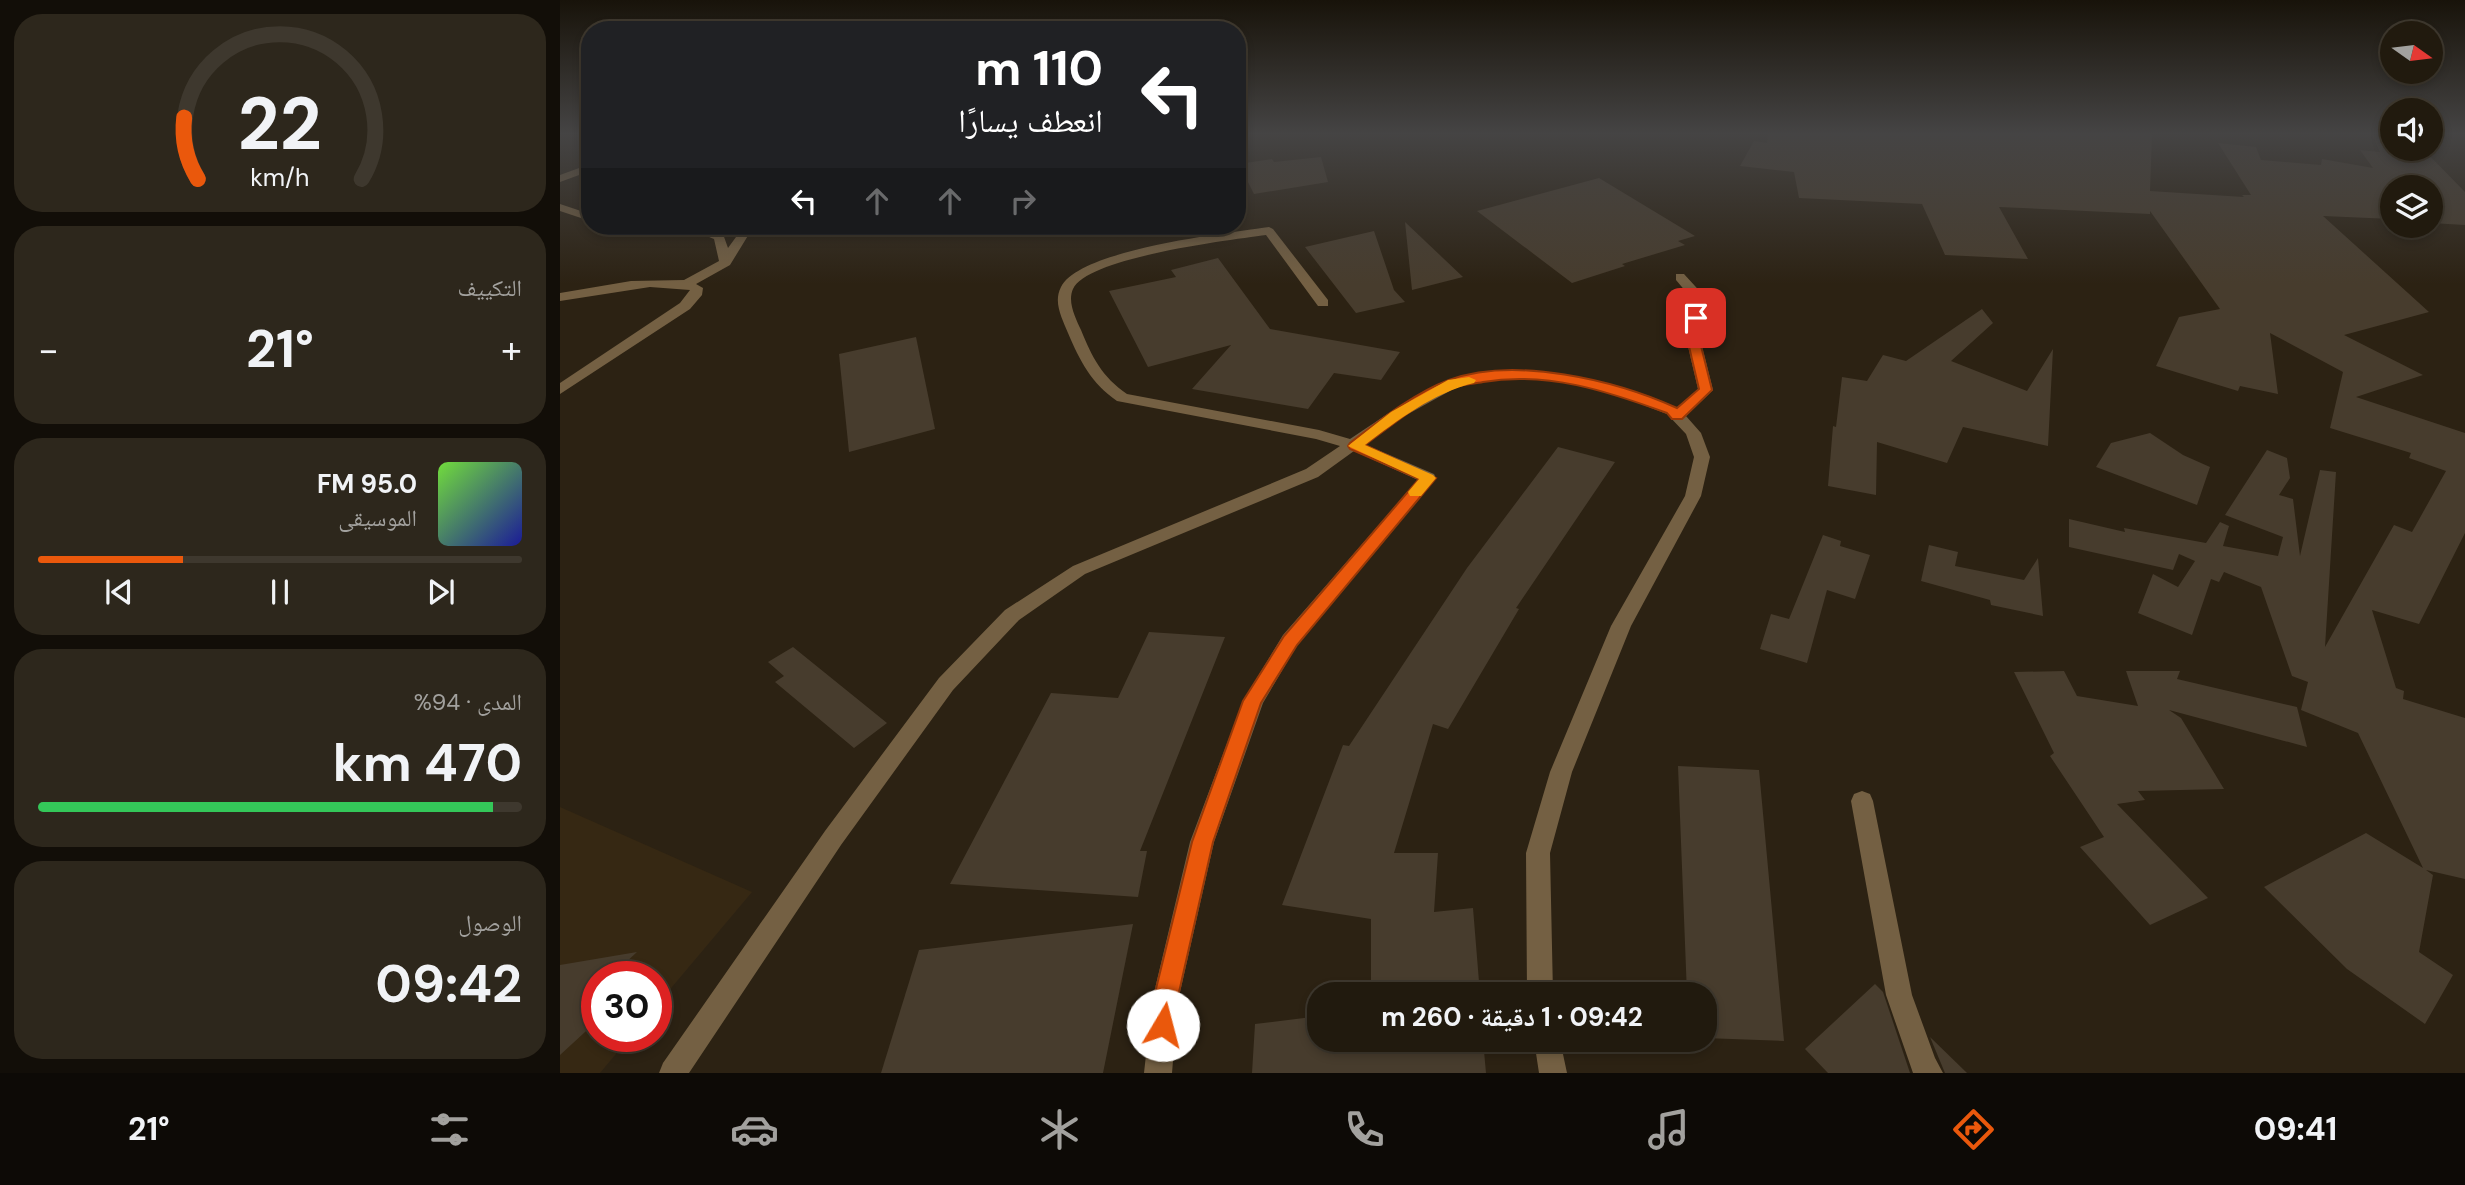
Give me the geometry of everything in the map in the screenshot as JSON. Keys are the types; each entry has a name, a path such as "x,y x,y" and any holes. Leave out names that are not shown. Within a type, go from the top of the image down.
{"street":[{"path":"560,207 581,215"},
{"path":"1246,234 1269,231 1323,303"},
{"path":"716,235 719,237 726,262"},
{"path":"688,283 726,262 742,235"},
{"path":"1158,1073 1165,1001 1202,842 1252,701 1290,640 1428,478 1355,446 1319,435 1122,398 1104,387 1091,370 1064,307 1067,286 1077,276 1097,266 1188,243 1242,235"},
{"path":"1677,416 1706,390 1693,338 1699,299 1680,277"},
{"path":"560,297 664,282 688,283 697,288 696,295 685,306 560,390"},
{"path":"673,1073 833,838 946,684 1012,615 1079,570 1312,473 1355,446 1396,415 1453,383 1510,373 1561,377 1622,392 1672,411 1693,433 1702,457 1693,496 1621,626 1561,772 1538,853 1540,982"},
{"path":"1862,801 1899,995 1924,1067 1929,1073"},
{"path":"684,1073 699,1035"},
{"path":"1549,1052 1553,1073"}],"shaded area":[{"path":"560,807 752,892 672,987 672,961 581,961 581,1052 618,1052 600,1073 560,1073"}],"building":[{"path":"1249,184 1315,184 1254,194"},
{"path":"1577,184 1609,184 1695,236 1678,241 1685,245 1572,283 1477,211"},
{"path":"1796,184 2150,184 2150,191 2244,197 2242,195 2251,195 2244,184 2380,184 2380,218 2323,216 2429,312 2344,335 2423,375 2356,397 2465,433 2465,533 2419,624 2372,610 2396,688 2404,691 2403,699 2465,718 2465,879 2426,870 2433,875 2419,952 2453,975 2425,1024 2347,969 2264,887 2366,833 2423,868 2358,733 2301,710 2308,682 2292,676 2261,587 2224,572 2219,582 2211,579 2192,635 2138,613 2153,574 2178,587 2195,561 2179,554 2173,570 2069,547 2069,519 2125,532 2124,528 2206,543 2220,522 2229,526 2223,546 2278,556 2283,537 2225,515 2267,450 2287,458 2290,478 2279,495 2293,499 2300,556 2320,470 2336,472 2325,647 2394,525 2412,532 2446,471 2409,458 2411,453 2330,428 2343,372 2270,333 2278,394 2240,386 2238,391 2156,366 2179,317 2220,309 2150,211 2150,214 1999,207 2028,259 1945,255 1922,204 1799,198"},
{"path":"2443,184 2457,184 2465,192 2465,225 2443,224"},
{"path":"1405,222 1463,277 1412,290"},
{"path":"1374,231 1394,290 1405,302 1356,313 1305,247"},
{"path":"1218,258 1270,329 1400,352 1381,380 1334,373 1308,409 1192,389 1231,345 1148,367 1109,291 1176,277 1171,270"},
{"path":"1982,309 1993,323 1951,361 2027,391 2053,349 2048,446 1963,427 1947,463 1877,442 1876,495 1828,486 1833,426 1836,427 1842,377 1867,381 1883,355 1906,361"},
{"path":"916,337 935,429 849,452 839,354"},
{"path":"2150,433 2183,455 2210,467 2197,505 2096,467 2111,443"},
{"path":"1558,447 1615,462 1516,608 1519,609 1448,729 1433,724 1394,853 1438,853 1434,912 1473,908 1479,982 1371,982 1371,919 1282,905 1343,745 1349,746 1467,568"},
{"path":"1823,535 1841,541 1840,546 1870,555 1855,599 1827,590 1807,663 1760,649 1771,614 1789,619"},
{"path":"1929,545 1958,552 1955,566 2024,580 2038,558 2043,616 1991,605 1990,600 1921,581"},
{"path":"1149,632 1225,637 1140,851 1147,851 1138,897 950,884 1051,693 1118,698"},
{"path":"793,647 887,723 854,748 775,682 784,676 768,662"},
{"path":"2064,671 2077,696 2138,706 2126,671 2180,671 2177,679 2297,707 2307,747 2169,710 2181,718 2224,789 2138,791 2145,800 2117,804 2208,898 2150,925 2080,847 2104,837 2050,756 2054,753 2014,672"},
{"path":"1678,766 1759,770 1784,1041 1717,1038 1717,982 1687,982"},
{"path":"1133,924 1103,1073 881,1073 919,950"},
{"path":"637,952 627,961 584,961"},
{"path":"581,961 581,1036 560,1055 560,965"},
{"path":"1875,984 1883,992 1910,1073 1828,1073 1805,1049"},
{"path":"1307,1018 1307,1052 1484,1052 1486,1073 1252,1073 1255,1024"},
{"path":"1930,1037 1967,1073 1945,1073"}],"slow traffic":[{"path":"1416,492 1428,478 1355,446 1396,415 1453,383 1469,380"}],"route":[{"path":"1163,1025 1165,1001 1202,842 1252,701 1290,640 1428,478 1355,446 1396,415 1453,383 1510,373 1561,377 1622,392 1672,411 1677,416 1706,390 1693,338 1696,318"}]}
